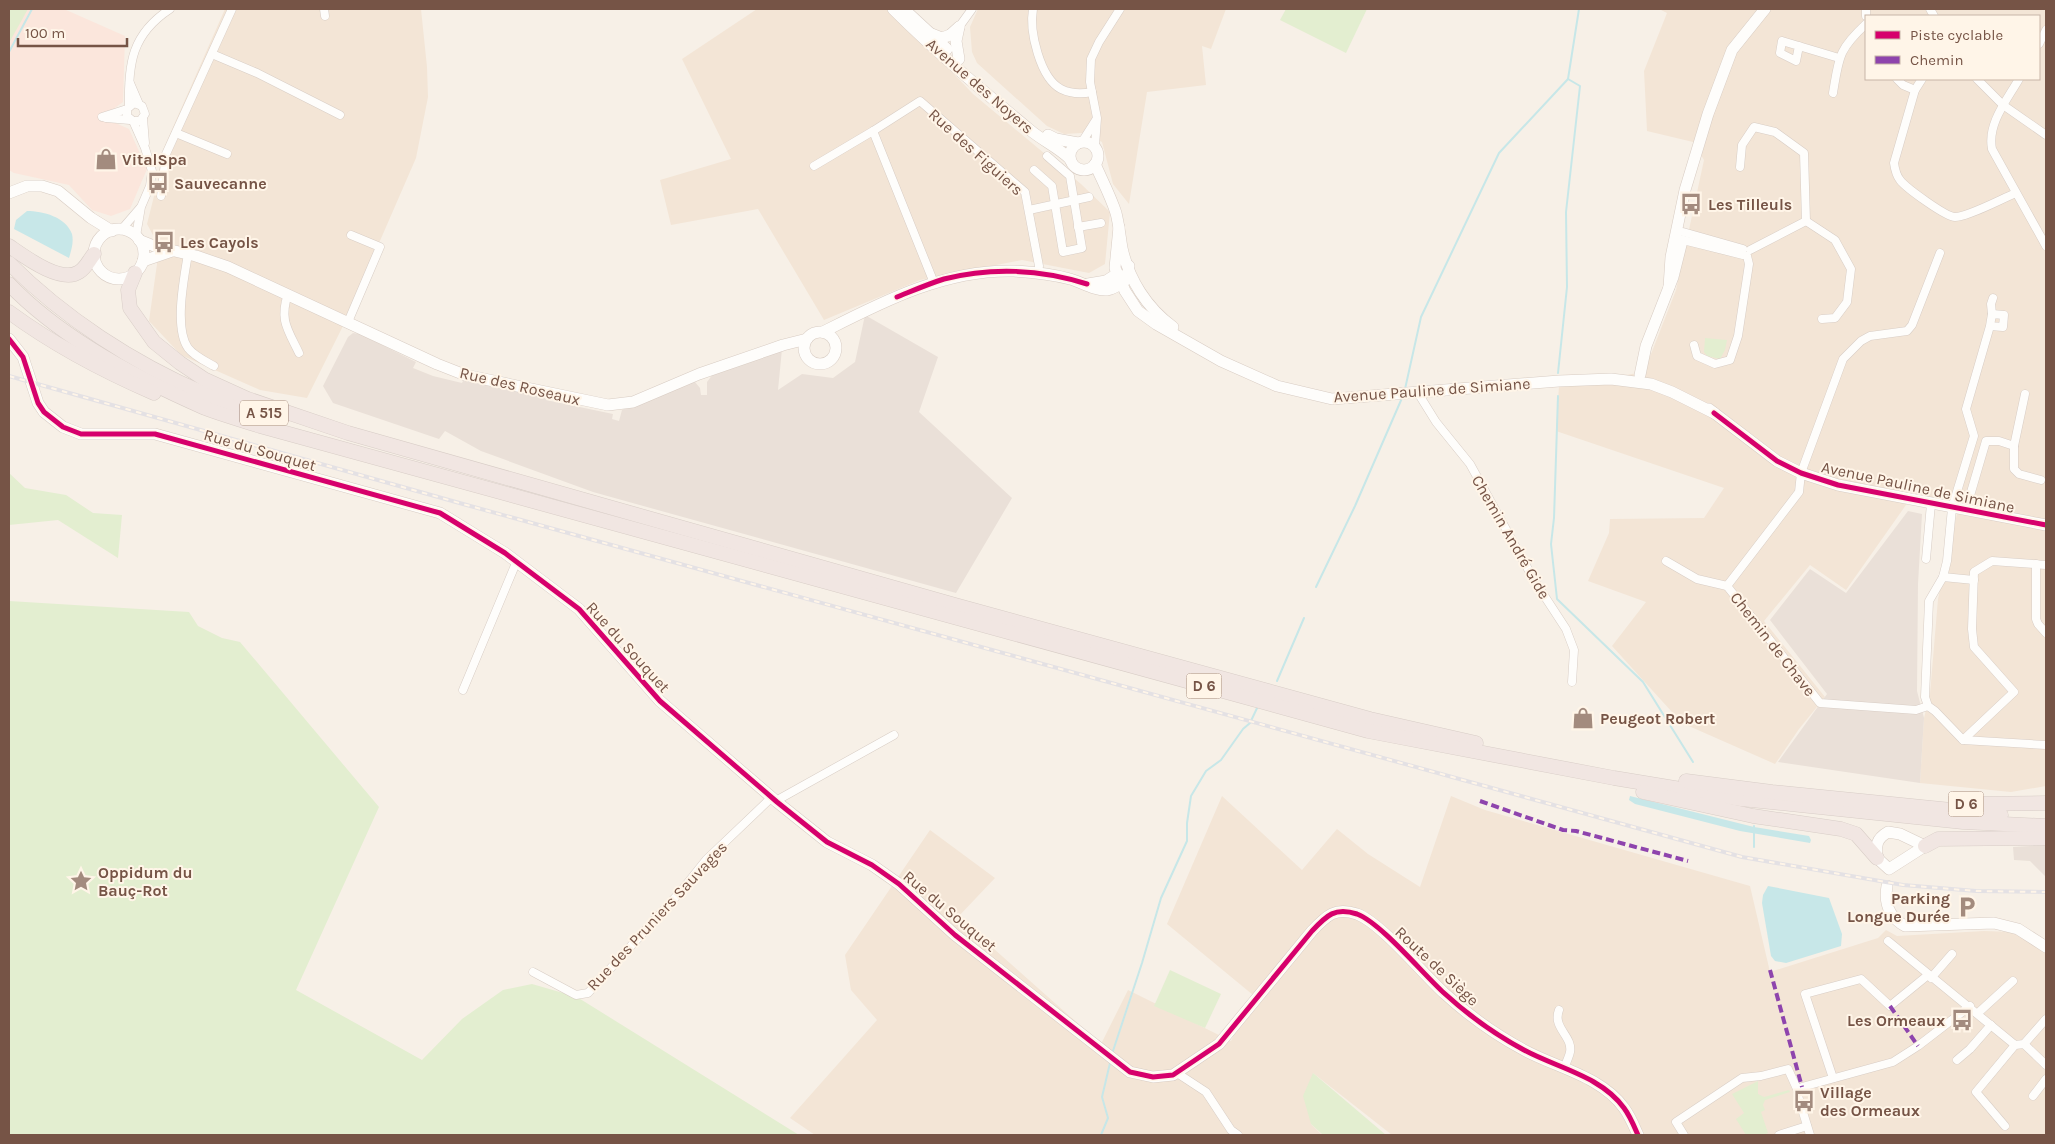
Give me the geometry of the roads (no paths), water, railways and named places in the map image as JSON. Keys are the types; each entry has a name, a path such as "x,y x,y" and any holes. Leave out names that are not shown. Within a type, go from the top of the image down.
{"highway":[{"path":"9,246 53,272 65,276 80,272 94,254"},
{"name":"A 515","path":"9,263 26,281 69,315 110,343 157,371 206,394 382,447 552,492"},
{"path":"135,273 128,290 130,308 133,314 154,342 180,363 204,378 248,399 348,433 552,492"},
{"name":"A 515","path":"9,284 62,330 102,355 206,408 260,426 380,459"},
{"path":"9,312 41,336 92,363 151,391 211,416 323,450 380,459"},
{"name":"D 6","path":"380,459 1368,731 1614,778 1741,799 1963,822 2046,826"},
{"name":"D 6","path":"552,492 1394,725 1521,752 1674,779 1772,792 1999,815 2046,816"},
{"path":"1465,750 1753,816 1841,828 1856,834 1878,858"},
{"name":"D 6","path":"1886,803 2046,803"},
{"path":"1925,846 1938,839 2046,838"}],"street":[{"path":"138,238 141,207 152,176 145,148 126,113 129,79 136,45 144,32 170,9"},
{"path":"161,196 164,164 232,9"},
{"name":"Avenue des Noyers","path":"893,9 924,34 1032,132 1057,147 1070,159"},
{"name":"Avenue des Noyers","path":"903,9 924,34 945,47 1045,133 1056,139 1080,143"},
{"path":"924,34 942,38 950,35 959,27 972,9"},
{"path":"1033,9 1035,41 1046,76 1061,89 1069,92 1092,92"},
{"path":"1084,170 1095,164 1098,155 1094,146 1097,118 1092,92 1091,59 1099,42 1120,9"},
{"path":"1636,378 1646,346 1669,287 1670,265 1679,235 1690,177 1708,114 1732,50 1765,9"},
{"path":"1833,93 1839,58 1848,41 1865,25"},
{"path":"959,27 956,41 959,59"},
{"path":"2040,42 2046,30"},
{"path":"945,47 956,41"},
{"path":"1799,46 1839,58"},
{"path":"212,54 256,72 340,115"},
{"path":"129,79 139,104 145,110 143,118 145,148"},
{"path":"1898,80 1903,85 1915,90"},
{"path":"1921,80 1915,90 1894,162 1895,172 1903,184 1944,213 1954,217 2016,193"},
{"path":"1978,80 2003,105 2046,135"},
{"path":"2018,80 2003,105 1991,133 1990,141 1992,149 2046,246"},
{"name":"Rue des Figuiers","path":"874,131 920,101 1025,192 1038,273"},
{"path":"139,104 134,103 102,117 136,122 143,118"},
{"path":"1097,118 1080,143 1071,150 1070,159 1075,166 1084,170 1108,195"},
{"path":"1740,167 1742,145 1754,126 1775,132 1804,153 1806,220"},
{"path":"814,166 874,131 934,283"},
{"path":"176,133 227,154"},
{"path":"1080,143 1094,146"},
{"path":"1034,170 1052,186 1063,252 1082,248 1070,176 1047,156"},
{"path":"1095,164 1116,214 1123,250 1134,282 1144,297"},
{"path":"9,193 27,186 42,186 58,191 91,218 117,230 138,238 143,246 143,261 135,273 128,278 112,278 99,269 96,262 94,254 100,239 117,230 141,207"},
{"path":"1029,210 1089,198"},
{"path":"91,218 100,239"},
{"path":"1679,235 1746,253 1806,220"},
{"path":"1806,220 1835,240 1851,269 1847,302 1835,318 1822,319"},
{"path":"1078,227 1100,223"},
{"path":"1119,227 1115,268 1136,294 1144,297"},
{"path":"348,322 380,247 351,235"},
{"name":"Rue des Roseaux","path":"138,238 154,246 188,254 228,267 465,375 608,405 632,402 699,374 791,343 806,344 814,333 828,334"},
{"path":"143,261 172,250"},
{"path":"1694,345 1697,356 1715,364 1730,360 1738,336 1749,264 1746,253"},
{"name":"Chemin de Chave","path":"1727,586 1800,492 1801,477 1843,359 1870,336 1907,331 1912,325 1940,253"},
{"path":"188,254 181,320 183,339 189,350 214,366"},
{"path":"806,344 806,354 813,362 818,364 829,361 836,353 835,342 828,334 837,325 862,312 934,283 981,272 1012,271 1069,278 1108,290 1122,279 1129,266"},
{"name":"Avenue Pauline de Simiane","path":"1122,279 1138,311 1156,324 1221,361 1277,386 1332,398 1412,396 1559,381 1636,378"},
{"path":"288,294 283,309 284,321 299,353"},
{"name":"Avenue Pauline de Simiane","path":"1144,297 1160,317 1221,361"},
{"path":"1993,298 1990,326 1966,409 1974,436 1952,508 1947,561 1943,577 1929,600 1925,697 1928,706 1936,710 1963,740 2046,744"},
{"path":"1990,326 2003,327 2004,315 1992,314"},
{"name":"Rue du Souquet","path":"9,339 23,357 38,403 44,412 63,426 82,434 155,434 440,513 505,553 579,609 660,701 774,800 827,842 872,865 899,884 955,935 1112,1057"},
{"name":"Avenue Pauline de Simiane","path":"1559,381 1587,375 1616,372 1675,387 1697,399 1777,461 1801,477 1838,486 2046,525"},
{"path":"2025,394 2014,446 2014,469 2019,474 2041,480"},
{"name":"Chemin André Gide","path":"1412,396 1470,464 1534,580 1566,629 1574,650 1572,682"},
{"path":"1974,436 1986,441 1999,441 2014,446"},
{"path":"1969,499 1986,441"},
{"path":"1926,559 1931,504"},
{"name":"Chemin de Chave","path":"1666,561 1697,579 1727,586 1820,703 1916,710 1928,706"},
{"path":"1963,740 2014,692 1974,647 1972,629 1974,572 1992,561 2046,565"},
{"path":"463,690 516,563"},
{"path":"2036,564 2036,619 2046,633"},
{"path":"1943,577 1974,580"},
{"name":"Rue des Pruniers Sauvages","path":"533,972 576,995 588,993 682,890 706,860 774,800 781,798 894,735"},
{"path":"1888,878 1925,846 1900,834 1888,832 1880,837 1876,844 1878,858 1888,878 1886,904 1888,911 1898,922 1905,926 1994,923 2018,929 2046,947"},
{"name":"Route de Siège","path":"1112,1057 1130,1072 1145,1076 1153,1077 1177,1073 1219,1044 1312,931 1325,917 1343,910 1360,915 1380,930 1444,993 1473,1016 1524,1050 1588,1079 1614,1097 1627,1113 1638,1135"},
{"path":"1888,941 1991,1025 2046,1065"},
{"path":"1833,1078 1805,994 1861,979 1890,1006 1930,976 1952,954"},
{"path":"1978,1013 2013,982"},
{"path":"1798,1091 1802,1087 1893,1062 1970,1006"},
{"path":"1559,1010 1557,1016 1558,1024 1567,1041 1570,1052 1564,1068"},
{"path":"2005,1126 1976,1092 2046,1019"},
{"path":"1957,1060 1970,1050 1991,1025"},
{"path":"1684,1135 1676,1122 1742,1078 1761,1076 1788,1069 1798,1091 1810,1135"},
{"path":"1177,1073 1206,1092 1231,1130 1238,1135"},
{"path":"2033,1096 2046,1079"},
{"path":"1779,1135 1807,1126"}],"water":[{"path":"27,211 47,214 65,223 73,237 69,258 14,229 16,220"},
{"path":"1630,796 1754,827 1809,836 1811,840 1810,843 1740,831 1635,804 1629,800"},
{"path":"1768,886 1829,898 1842,934 1841,946 1786,963 1775,961 1771,956 1762,903 1763,895"}],"waterway":[{"path":"9,52 32,9"},
{"path":"1405,389 1421,317 1499,153 1568,79 1579,9"},
{"path":"1558,373 1567,287 1566,212 1580,86 1568,79"},
{"path":"1558,396 1554,518 1551,544 1557,599 1643,682 1693,762"},
{"path":"1316,587 1355,506 1402,398"},
{"path":"1277,681 1304,618"},
{"path":"1112,1054 1161,898 1187,841 1187,823 1191,796 1206,771 1221,760 1243,729 1250,723 1258,706"},
{"path":"1754,826 1754,847"},
{"path":"1101,1135 1108,1118 1102,1097 1110,1063"}],"railway":[{"path":"9,376 463,504 1742,857 1903,885 1976,891 2046,892"}],"place":[{"name":"VitalSpa","path":"106,159"},
{"name":"Sauvecanne","path":"158,183"},
{"name":"Les Tilleuls","path":"1691,204"},
{"name":"Les Cayols","path":"164,242"},
{"name":"Peugeot Robert","path":"1583,718"},
{"name":"Oppidum du Bauç-Rot","path":"81,881"},
{"name":"Parking Longue Durée","path":"1967,907"},
{"name":"Les Ormeaux","path":"1962,1020"},
{"name":"Village des Ormeaux","path":"1804,1101"}]}
